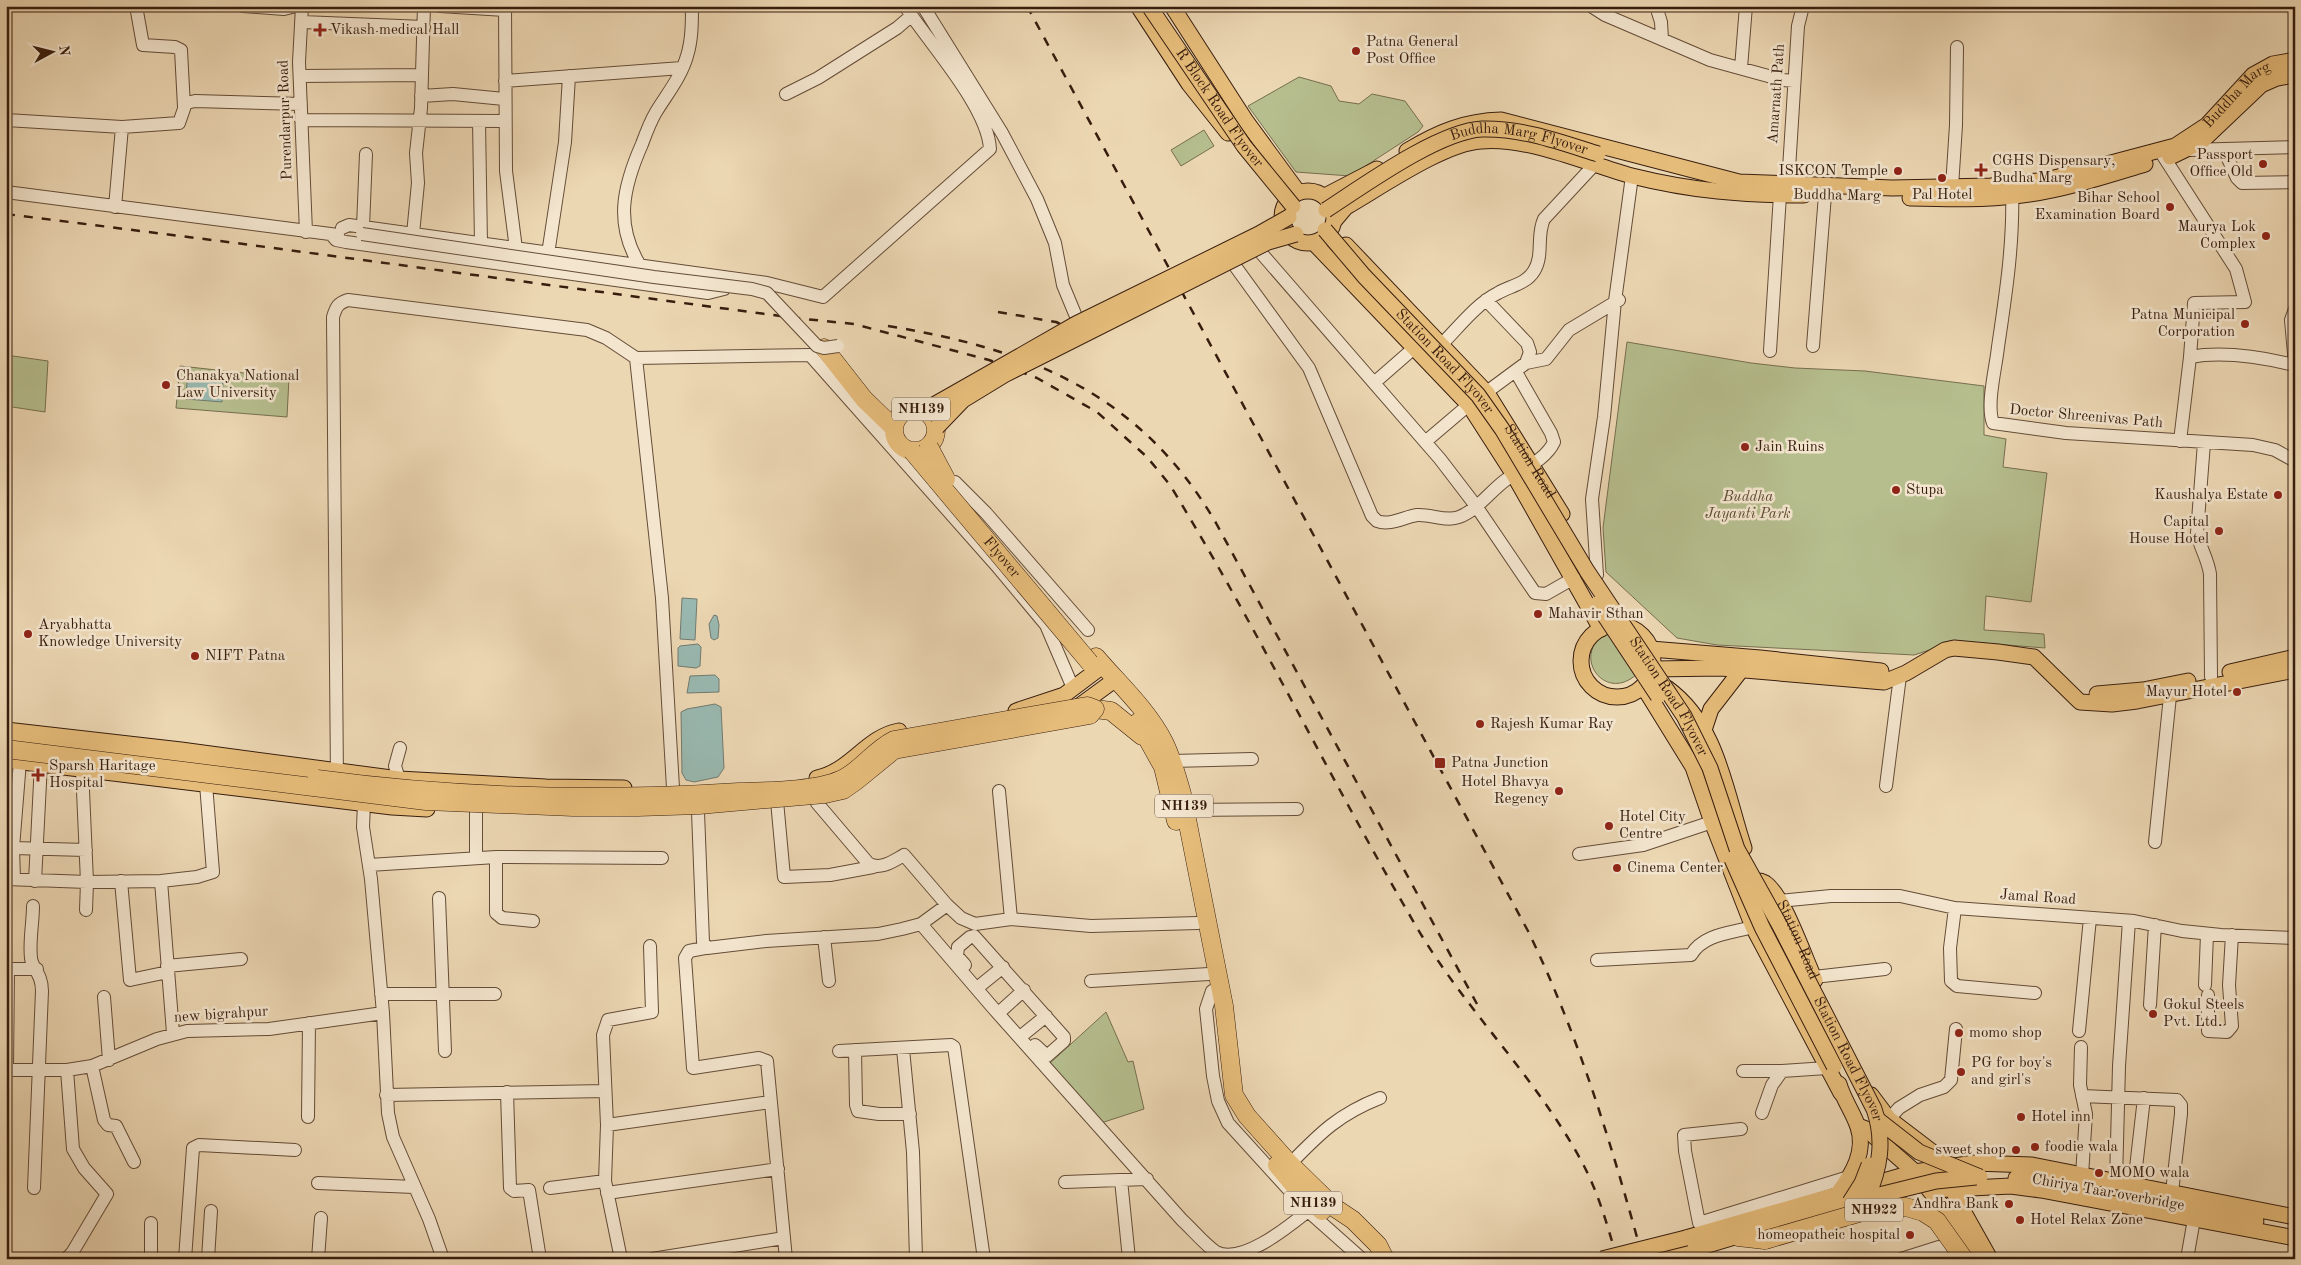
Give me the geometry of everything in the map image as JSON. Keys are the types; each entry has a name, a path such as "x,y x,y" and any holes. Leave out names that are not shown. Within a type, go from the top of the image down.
{"highway":[{"name":"NH139","path":"831,347 871,392 895,423 909,410 925,410 933,417 937,427 935,438 920,449"},
{"name":"Flyover","path":"895,423 895,438 901,446 920,449 1030,576 1097,664"},
{"name":"NH139","path":"1097,664 1112,683 1148,717 1156,740 1210,982 1226,1094 1233,1108 1298,1190 1357,1239 1373,1259"},
{"path":"6,740 317,779 549,797 688,796 825,784 840,780 879,747 894,740 1087,706 1111,711 1156,740"},
{"path":"6,749 426,801 573,807 698,805 824,794 850,786 894,750 1090,715 1095,709"},
{"name":"NH139","path":"1156,740 1172,761 1185,810 1224,1006 1234,1095 1247,1116 1290,1164 1334,1208 1353,1220 1378,1245 1385,1259"},
{"name":"NH922","path":"1738,1237 1765,1240 1862,1212 1886,1207 1906,1207 1923,1212 1937,1221 1964,1259"}],"main road":[{"path":"1138,6 1189,84 1292,212"},
{"name":"R Block Road Flyover","path":"1149,6 1244,146 1292,212"},
{"name":"R Block Road Flyover","path":"1161,6 1227,105 1292,212"},
{"path":"1172,6 1246,121 1306,238 1444,130 1486,120 1501,120 1523,124 1644,159 1730,187"},
{"name":"Buddha Marg","path":"2162,155 2207,124 2253,75 2273,64 2295,60"},
{"name":"Buddha Marg","path":"1730,187 1784,190 1825,195 1956,199 2082,182 2162,155 2188,150 2212,133 2261,85 2277,78 2295,75"},
{"name":"Buddha Marg Flyover","path":"1325,223 1442,140 1480,129 1514,130 1661,172 1730,187"},
{"path":"1325,223 1346,207 1448,148 1481,140 1510,142 1635,176 1715,193 1730,187"},
{"name":"Buddha Marg","path":"1784,190 1952,187 2012,190"},
{"name":"Station Road Flyover","path":"1292,212 1310,199 1322,204 1325,223 1338,261 1463,390 1488,422 1587,589 1686,738 1700,766 1727,847 1750,900 1858,1126"},
{"path":"925,410 1076,324 1259,234 1292,212"},
{"path":"937,427 963,400 1004,375 1268,242 1292,212"},
{"path":"1325,223 1414,348 1469,405 1514,475 1574,578 1609,627"},
{"name":"Station Road Flyover","path":"1325,223 1364,276 1478,395 1502,429 1582,563 1684,716 1710,768 1736,849 1779,924 1884,1119 1881,1157 1867,1198"},
{"name":"Station Road","path":"1325,223 1487,393 1532,464 1597,575 1609,627"},
{"path":"1830,1067 1753,927 1693,768 1649,677 1651,649 1645,639 1635,630 1609,627 1592,635 1585,645 1582,657 1582,669 1587,682 1607,696 1619,697 1633,694 1649,677 1742,670 1884,682 1898,677 1945,650 1954,648 2034,657 2080,702 2112,704 2170,696 2295,670"},
{"path":"1651,649 1760,658 1886,672 1898,677"},
{"path":"2074,696 2081,693 2098,694 2143,690 2210,677 2295,657"},
{"path":"6,730 337,771 391,784 673,788 810,780 829,776 841,770 876,740 891,733 992,716 1036,706 1064,695 1097,664"},
{"path":"1704,730 1711,709 1742,670"},
{"path":"1649,677 1687,704 1704,730 1720,763 1740,836 1757,880 1768,918 1867,1113 1873,1133 1871,1156 1862,1182 1844,1197"},
{"path":"13,760 392,807 595,814 698,812 778,807 817,803 848,795 886,763 899,756 995,740 1028,733 1055,723 1112,683"},
{"path":"992,716 995,740"},
{"path":"1737,886 1757,880"},
{"name":"Station Road","path":"1757,880 1764,883 1780,902 1873,1100 1884,1119 1935,1154 1944,1167 1976,1237 1990,1259"},
{"path":"1884,1119 1919,1152 1980,1177"},
{"path":"1844,1197 1860,1147 1858,1126 1866,1129 1915,1172 1931,1190 1977,1259"},
{"name":"NH922","path":"1844,1197 1915,1172 1944,1167 1974,1163 2032,1165 2295,1217"},
{"name":"Chiriya Taar overbridge","path":"1602,1259 1686,1238 1815,1199 1867,1198 1936,1181 1980,1177 2042,1179 2295,1228"},
{"path":"1931,1190 1953,1187 2011,1186 2042,1190 2295,1238"},
{"name":"Chiriya Taar overbridge","path":"1661,1259 1738,1237 1844,1197"}],"street":[{"path":"6,120 122,127 179,123 184,107 181,50 175,47 143,45 136,6"},
{"path":"243,6 284,9 296,6"},
{"name":"Purendarpur Road","path":"302,6 300,76 304,229"},
{"path":"413,234 418,184 416,153 420,120 424,6"},
{"path":"440,6 505,8 504,121 506,171 516,248"},
{"path":"641,267 627,236 624,212 626,188 632,166 654,115 682,68 690,41 692,6"},
{"path":"923,6 1002,134 1037,199 1055,243 1063,285 1075,314"},
{"path":"1591,6 1605,15 1710,60 1794,81"},
{"path":"1656,6 1661,22 1662,39"},
{"path":"1741,68 1746,6"},
{"name":"Amarnath Path","path":"1770,351 1798,26 1803,6"},
{"path":"6,192 304,229 413,234 767,283 823,297 990,149 989,139 979,112 908,11 897,28 818,78 786,94"},
{"path":"302,22 424,27"},
{"path":"1952,187 1956,125 1957,47"},
{"path":"948,67 951,51"},
{"path":"505,81 682,68"},
{"path":"300,76 422,75"},
{"path":"548,254 565,142 568,76"},
{"path":"421,96 453,94 504,99"},
{"path":"184,107 186,104 195,101 301,104"},
{"path":"302,120 504,121"},
{"path":"479,121 481,244"},
{"path":"115,207 122,127"},
{"path":"2188,150 2295,147"},
{"path":"2224,150 2237,178 2242,183 2295,182"},
{"path":"362,231 366,154"},
{"path":"2162,155 2236,269 2245,302 2194,303 2180,441"},
{"path":"1441,344 1486,300 1520,283 1534,273 1538,264 1541,226 1544,219 1595,164"},
{"path":"1597,575 1592,499 1612,370 1635,176"},
{"name":"Doctor Shreenivas Path","path":"2012,190 2013,237 1993,386 1991,417 1993,423 2066,433 2266,447 2295,460"},
{"path":"1813,346 1825,195"},
{"path":"1292,212 1222,258 1307,364 1376,521 1387,523 1423,515 1457,518 1476,506 1514,475 1551,449 1554,442 1516,372"},
{"path":"362,231 654,278 752,289 767,293 808,338 831,347"},
{"path":"342,232 336,240 708,293 724,289 729,278"},
{"path":"1262,254 1426,442 1476,506 1535,593 1546,594 1574,578"},
{"path":"336,800 333,362 335,308 340,302 358,300 587,330 606,338 636,358 810,354 1046,625 1073,688"},
{"path":"1426,442 1469,405 1526,363 1530,352 1527,343 1486,300"},
{"path":"1526,363 1546,359 1569,330 1620,300"},
{"path":"2190,357 2201,355 2243,356 2294,365 2291,320 2295,309"},
{"path":"1374,383 1414,348"},
{"path":"636,358 662,598 673,788"},
{"path":"2204,443 2197,533 2207,558 2210,574 2210,677"},
{"path":"928,488 955,482 993,520 1088,630"},
{"path":"1886,786 1898,677"},
{"path":"2155,842 2170,696"},
{"path":"391,784 400,748"},
{"path":"1172,761 1252,759"},
{"path":"13,760 13,848 10,879 35,881 54,879 87,882 161,880 196,877 213,872 206,784"},
{"path":"35,881 42,763"},
{"path":"82,768 87,882 86,910"},
{"path":"810,780 817,803 864,859 873,866"},
{"path":"775,782 784,877 830,875 873,866 882,866 904,855 947,905 961,918 975,924 1011,919 1091,926 1198,923"},
{"path":"1000,791 1011,919"},
{"path":"364,803 363,827 369,865 383,1013 386,1095 393,1137 429,1219 443,1259"},
{"path":"1185,810 1297,809"},
{"path":"476,811 476,858"},
{"path":"698,812 705,948"},
{"path":"1580,854 1643,846 1712,822"},
{"path":"13,848 86,850"},
{"path":"369,865 496,856 662,858"},
{"path":"496,856 496,913 502,918 533,921"},
{"path":"161,880 173,1033"},
{"path":"121,881 130,980 167,969 241,959"},
{"name":"Jamal Road","path":"1780,902 1831,896 1900,896 1954,908 2129,921 2207,934 2295,938"},
{"path":"439,898 445,1051"},
{"path":"786,1259 767,1060 764,1058 720,1062 696,1069 693,1068 685,958 689,951 705,948 878,934 921,924 947,905"},
{"path":"33,906 31,956 42,982 34,1188"},
{"path":"1954,908 1950,948 1951,981 1957,986 2034,993"},
{"path":"2080,1031 2090,918"},
{"path":"2116,1181 2119,1066 2129,921"},
{"path":"921,924 999,1008 1182,1220 1216,1252 1224,1256 1243,1255 1257,1248 1308,1211"},
{"path":"2150,1005 2155,925"},
{"path":"1597,960 1691,955 1700,943 1707,939 1753,927"},
{"path":"2207,934 2208,1031 2212,1033 2227,1032 2232,1026 2229,985 2232,935"},
{"path":"824,937 829,981"},
{"path":"970,937 978,938 1064,1037 1064,1041 1050,1054 1044,1055 999,1008 982,984 957,956 958,947 970,937"},
{"path":"621,1259 606,1187 607,1125 603,1035 608,1020 652,1012 650,946"},
{"path":"982,984 1003,966"},
{"path":"1814,976 1885,968"},
{"path":"7,1070 7,969 37,969"},
{"path":"1091,981 1210,982 1206,1009 1213,1076 1222,1112 1228,1123 1308,1211 1362,1259"},
{"path":"999,1008 1024,990"},
{"path":"381,994 495,994"},
{"path":"104,997 109,1060"},
{"name":"new bigrahpur","path":"7,1070 67,1070 92,1066 173,1033 204,1030 269,1029 383,1013"},
{"path":"1025,1033 1046,1016"},
{"path":"308,1117 309,1023"},
{"path":"1884,1119 1920,1095 1944,1087 1951,1080 1956,1029"},
{"path":"839,1051 951,1045 954,1047 984,1259"},
{"path":"2081,1047 2080,1085 2086,1114 2082,1174"},
{"path":"903,1049 910,1114 916,1259"},
{"path":"855,1050 856,1105 858,1111 880,1114 910,1114"},
{"path":"92,1066 104,1120 108,1125 116,1126 134,1162"},
{"path":"1743,1071 1782,1071 1830,1067"},
{"path":"67,1070 73,1148 84,1168 107,1194 72,1257"},
{"path":"1762,1113 1772,1085 1782,1071"},
{"path":"386,1095 605,1091"},
{"path":"507,1092 510,1188 514,1191 529,1190 540,1259"},
{"path":"2082,1096 2172,1099 2181,1105 2172,1192"},
{"path":"1290,1164 1321,1132 1348,1111 1380,1098"},
{"path":"2134,1185 2144,1098"},
{"path":"607,1125 770,1102"},
{"path":"1741,1129 1684,1135 1684,1151 1699,1223 1852,1176"},
{"path":"185,1259 193,1148 199,1145 295,1150"},
{"path":"550,1188 606,1187 778,1169"},
{"path":"1065,1182 1147,1179"},
{"path":"1121,1180 1129,1259"},
{"path":"318,1183 414,1187"},
{"path":"208,1259 211,1211"},
{"path":"318,1259 321,1218"},
{"path":"2187,1259 2194,1219"},
{"path":"151,1259 152,1223"},
{"path":"1905,1258 1963,1237"},
{"path":"652,1259 784,1238"},
{"path":"1938,1247 1949,1259"}],"green space":[{"path":"1299,77 1331,86 1339,101 1359,104 1372,94 1405,101 1423,126 1418,132 1350,176 1296,172 1248,106"},
{"path":"1204,130 1214,146 1181,166 1171,150"},
{"name":"Buddha Jayanti Park","path":"1627,342 1751,363 1795,368 1865,371 1984,386 1984,435 2006,439 2003,467 2047,473 2031,602 1986,596 1984,630 2044,634 2045,648 1957,641 1914,655 1717,645 1677,638 1606,572 1603,528"},
{"path":"6,355 48,361 45,412 6,406"},
{"path":"180,366 289,378 287,417 176,408"},
{"path":"1612,631 1639,672 1626,681 1614,683 1603,680 1595,672 1591,661 1592,650 1599,639"},
{"path":"1106,1012 1128,1062 1133,1061 1144,1109 1101,1123 1049,1064"}],"water":[{"path":"187,381 223,381 222,402 186,399"},
{"path":"682,598 697,599 695,640 680,639"},
{"path":"714,615 717,616 719,625 718,638 714,640 711,638 709,624"},
{"path":"698,644 701,647 700,666 696,668 678,666 678,648 680,646"},
{"path":"715,675 719,679 719,692 687,693 690,676"},
{"path":"715,704 721,707 724,768 718,777 694,782 686,780 682,773 681,712 687,709"}],"railway":[{"path":"1027,6 1528,931 1579,1051 1619,1175 1643,1259"},
{"path":"6,214 795,318 854,324 989,360 1037,378 1097,412 1147,457 1170,485 1234,594 1416,926 1435,957 1524,1074 1566,1134 1594,1188 1607,1223 1617,1259"},
{"path":"998,312 1056,322 1069,328"},
{"path":"888,326 989,348 1034,364 1077,385 1117,410 1153,441 1186,478 1216,523 1477,1004"}],"place":[{"name":"Vikash medical Hall","path":"320,30"},
{"name":"Patna General Post Office","path":"1356,51"},
{"name":"Passport Office Old","path":"2263,164"},
{"name":"CGHS Dispensary, Budha Marg","path":"1981,170"},
{"name":"ISKCON Temple","path":"1898,171"},
{"name":"Pal Hotel","path":"1942,178"},
{"name":"Bihar School Examination Board","path":"2170,207"},
{"name":"Maurya Lok Complex","path":"2266,236"},
{"name":"Patna Municipal Corporation","path":"2245,324"},
{"name":"Chanakya National Law University","path":"166,385"},
{"name":"Jain Ruins","path":"1745,447"},
{"name":"Stupa","path":"1896,490"},
{"name":"Kaushalya Estate","path":"2278,495"},
{"name":"Capital House Hotel","path":"2219,531"},
{"name":"Mahavir Sthan","path":"1538,614"},
{"name":"Aryabhatta Knowledge University","path":"28,634"},
{"name":"NIFT Patna","path":"195,656"},
{"name":"Mayur Hotel","path":"2237,692"},
{"name":"Rajesh Kumar Ray","path":"1480,724"},
{"name":"Patna Junction","path":"1440,763"},
{"name":"Sparsh Haritage Hospital","path":"38,775"},
{"name":"Hotel Bhavya Regency","path":"1559,791"},
{"name":"Hotel City Centre","path":"1609,826"},
{"name":"Cinema Center","path":"1617,868"},
{"name":"Gokul Steels Pvt. Ltd.","path":"2153,1014"},
{"name":"momo shop","path":"1959,1033"},
{"name":"PG for boy's and girl's","path":"1961,1072"},
{"name":"Hotel inn","path":"2021,1117"},
{"name":"foodie wala","path":"2035,1147"},
{"name":"sweet shop","path":"2016,1150"},
{"name":"MOMO wala","path":"2099,1173"},
{"name":"Andhra Bank","path":"2009,1204"},
{"name":"Hotel Relax Zone","path":"2020,1220"},
{"name":"homeopatheic hospital","path":"1910,1235"}]}
